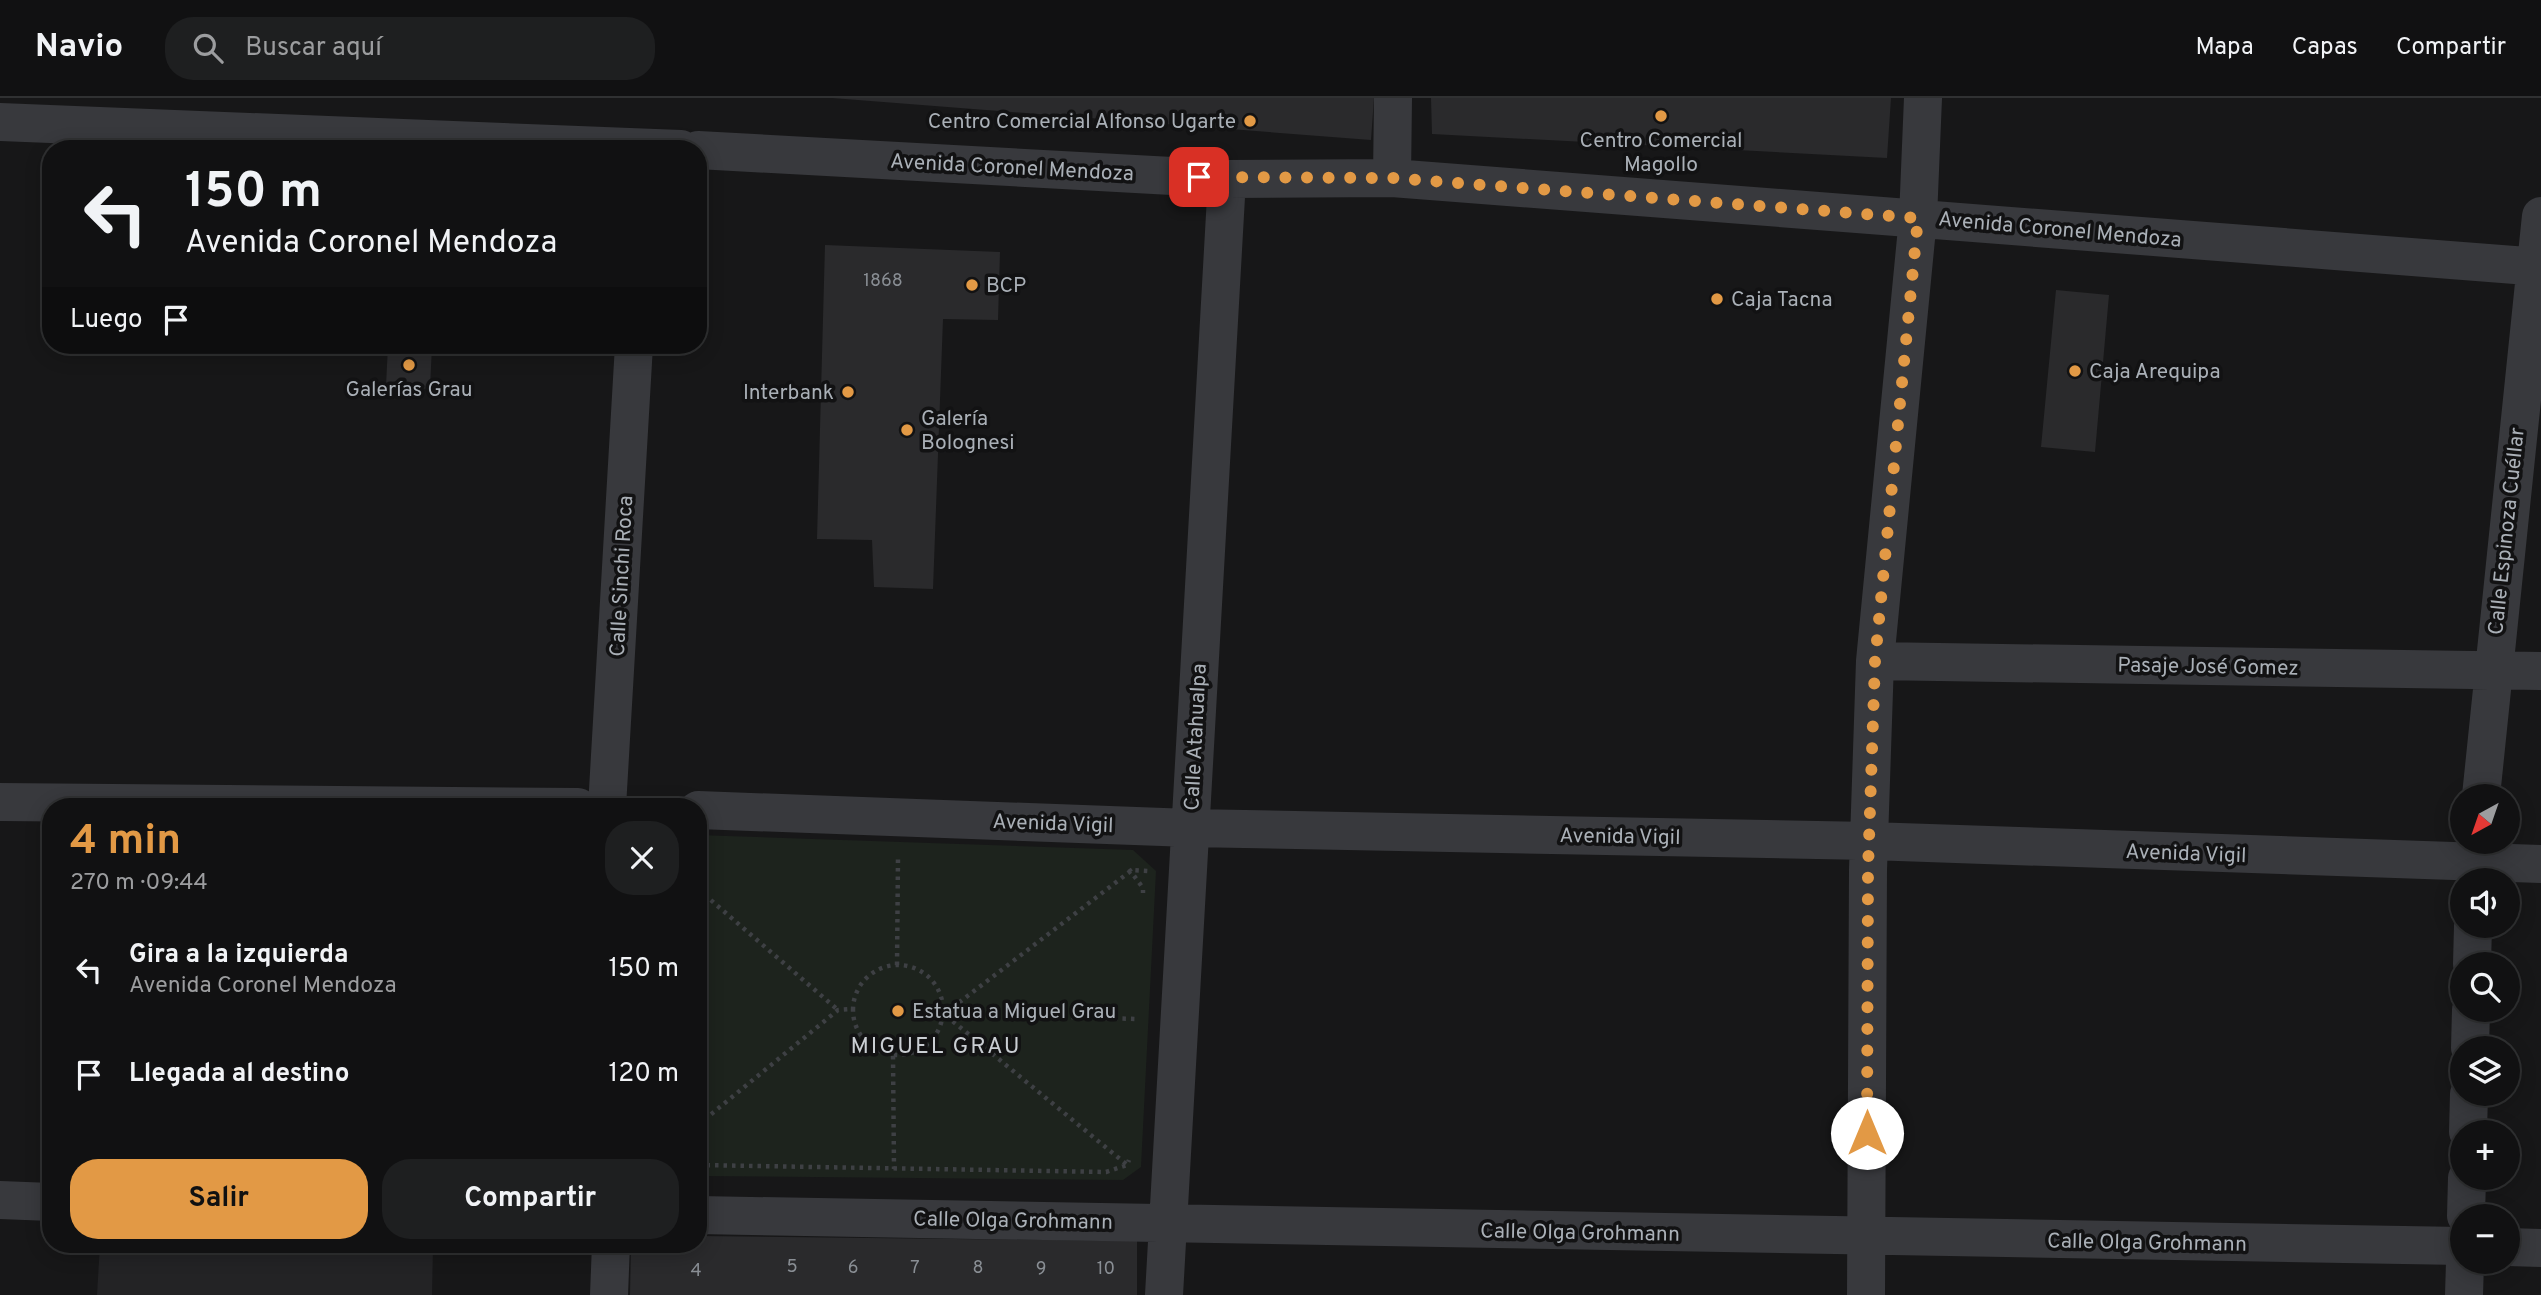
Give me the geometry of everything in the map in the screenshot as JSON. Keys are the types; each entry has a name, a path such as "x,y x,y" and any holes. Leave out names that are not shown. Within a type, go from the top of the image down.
{"street":[{"path":"1392,178 1393,98"},
{"path":"1866,1295 1870,841 1875,661 1918,218 1923,98"},
{"path":"0,122 456,140"},
{"name":"Avenida Coronel Mendoza","path":"707,150 1227,179 1392,178 2538,267"},
{"name":"Calle Atahualpa","path":"1164,1295 1227,179"},
{"name":"Calle Espinoza Cuéllar","path":"2482,784 2491,670 2538,267 2541,216"},
{"name":"Calle Sinchi Roca","path":"608,798 633,354"},
{"name":"Pasaje José Gomez","path":"1875,661 2541,671"},
{"path":"0,802 42,802"},
{"name":"Avenida Vigil","path":"707,810 1190,828 1870,841 2541,863"},
{"path":"0,1200 42,1202"},
{"name":"Calle Olga Grohmann","path":"707,1215 1867,1238 2450,1246"},
{"path":"2520,1247 2541,1248"},
{"path":"609,1295 611,1253"},
{"path":"2464,1295 2465,1274"}],"path":[{"path":"885,857 911,857"},
{"path":"897,965 898,857"},
{"path":"1123,867 1132,870 1143,888 1143,901"},
{"path":"944,1014 1132,870"},
{"path":"707,897 838,1010"},
{"path":"897,965 912,967 926,974 936,984 944,1014 941,1028 922,1050 893,1056 867,1043 858,1031 852,1009 859,988 869,975 897,965"},
{"path":"1138,1032 1139,1006"},
{"path":"707,1118 838,1010 852,1009"},
{"path":"944,1014 1139,1019"},
{"path":"944,1014 1126,1165"},
{"path":"893,1056 894,1169"},
{"path":"707,1165 1106,1172 1126,1165 1134,1150"}],"shaded area":[{"path":"707,835 1133,850 1156,871 1141,1167 1123,1180 707,1176"},
{"path":"99,1253 433,1253 432,1295 97,1295"}],"building":[{"name":"Centro Comercial Alfonso Ugarte","path":"832,98 1374,98 1371,140"},
{"name":"Centro Comercial Magollo","path":"1431,98 1891,98 1887,158 1432,134"},
{"path":"825,245 1000,252 998,320 943,319 933,589 874,587 872,540 817,539"},
{"name":"Caja Arequipa","path":"2056,290 2109,295 2095,452 2041,447"},
{"name":"Galerías Grau","path":"388,354 432,354 430,389 386,386"},
{"path":"707,1236 1137,1241 1137,1295 630,1295 631,1253 707,1253"}],"place":[{"name":"Centro Comercial Magollo","path":"1661,116"},
{"name":"Centro Comercial Alfonso Ugarte","path":"1250,121"},
{"name":"BCP","path":"972,285"},
{"name":"Caja Tacna","path":"1717,299"},
{"name":"Galerías Grau","path":"409,365"},
{"name":"Caja Arequipa","path":"2075,371"},
{"name":"Interbank","path":"848,392"},
{"name":"Galería Bolognesi","path":"907,430"},
{"name":"Estatua a Miguel Grau","path":"898,1011"}],"district":[{"name":"MIGUEL GRAU","path":"936,1045"}],"route":[{"path":"1199,177 1392,178 1918,218 1875,661 1868,870 1867,1133"}]}
